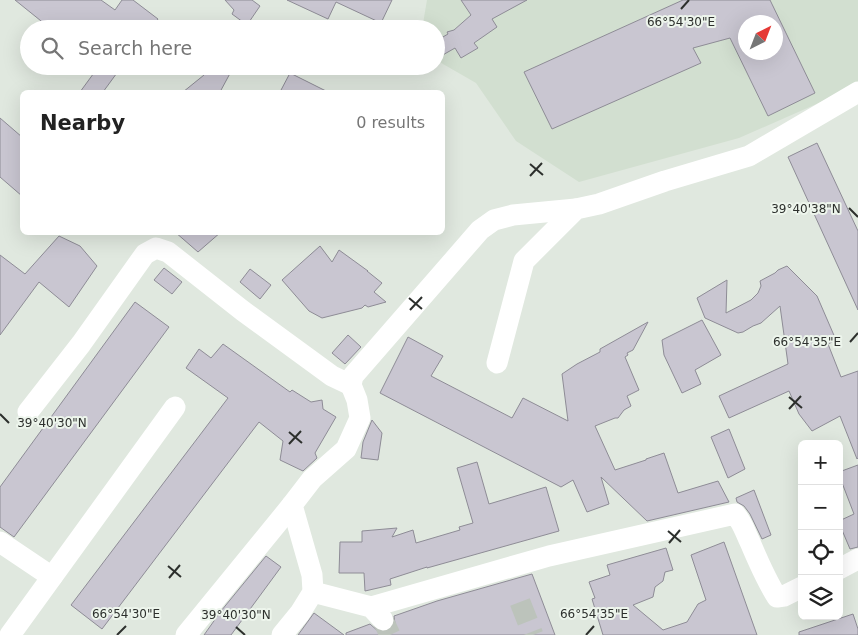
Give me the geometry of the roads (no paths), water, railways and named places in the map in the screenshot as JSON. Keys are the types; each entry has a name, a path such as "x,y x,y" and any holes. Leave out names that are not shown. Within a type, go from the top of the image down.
{"street":[{"path":"186,635 312,479 346,448 360,418 357,400 351,385 353,376 480,230 494,220 513,215 576,209 599,204 665,181 749,156 858,92"},
{"path":"497,363 524,261 576,209"},
{"path":"28,412 81,344 145,254 156,248 168,252 243,311 332,376 351,385"},
{"path":"10,635 176,407"},
{"path":"282,635 300,613 313,592 312,575 292,505"},
{"path":"313,592 377,613 549,556 735,514 742,521 767,580 777,597 784,596 798,589"},
{"path":"0,542 52,577"},
{"path":"843,567 858,559"}],"tunnel":[{"path":"520,602 533,635"},
{"path":"383,620 390,635"}]}
